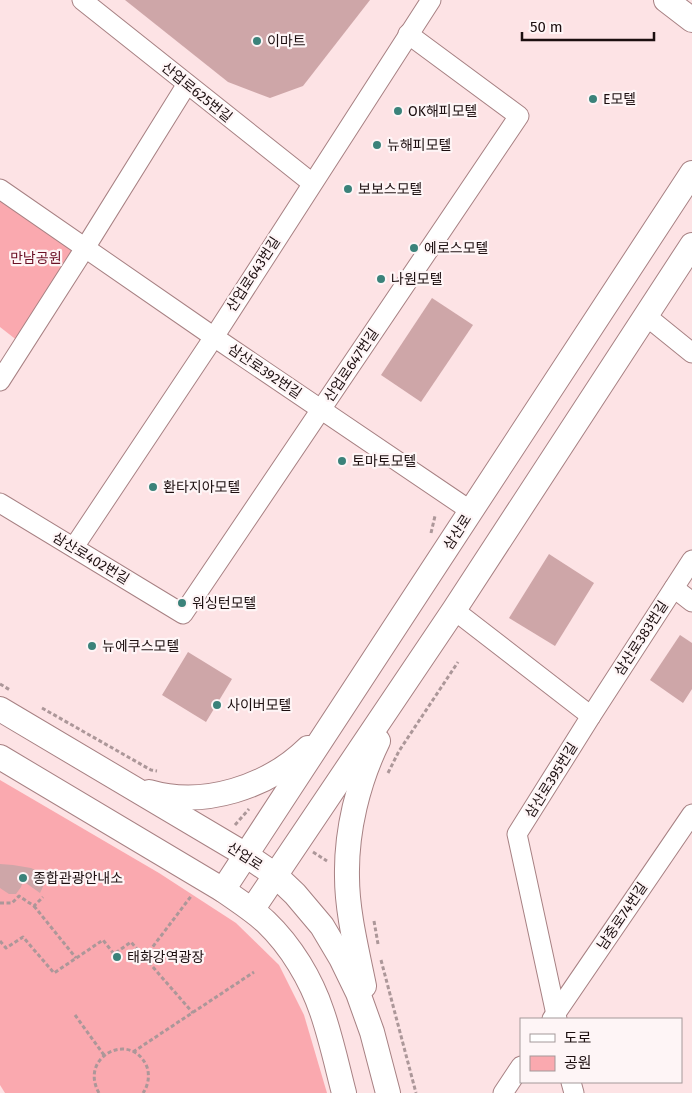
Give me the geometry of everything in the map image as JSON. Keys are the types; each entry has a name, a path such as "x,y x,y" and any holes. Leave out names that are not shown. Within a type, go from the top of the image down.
{"main road":[{"path":"666,0 692,20"},
{"name":"삼산로","path":"223,890 692,173"},
{"path":"252,910 454,610 692,245"},
{"path":"372,1032 350,909 347,878 348,849 353,814 372,752 414,668"},
{"name":"산업로","path":"8,701 130,786 246,855 275,875 295,894 322,926 341,958 358,993 372,1032 388,1093"},
{"path":"130,786 153,793 177,797 199,797 224,793 265,779 286,766 303,753 332,724"},
{"path":"0,757 223,890 267,923 290,950 308,979 322,1011 344,1093"}],"street":[{"name":"산업로625번길","path":"82,0 312,183"},
{"name":"산업로643번길","path":"74,547 214,337 431,0"},
{"name":"산업로647번길","path":"183,614 519,116 408,34"},
{"path":"0,381 187,84"},
{"name":"삼산로392번길","path":"0,189 471,511"},
{"path":"646,315 692,352"},
{"name":"삼산로402번길","path":"0,503 183,614"},
{"name":"삼산로383번길","path":"590,716 692,560"},
{"path":"674,588 692,602"},
{"path":"454,610 590,716"},
{"name":"삼산로395번길","path":"555,1017 517,834 590,716"},
{"name":"남중로74번길","path":"555,1017 690,822"},
{"path":"503,1093 520,1068"}],"path":[{"path":"431,534 435,516"},
{"path":"385,780 399,751 458,662"},
{"path":"0,684 8,701"},
{"path":"42,708 151,770 159,772"},
{"path":"306,848 330,863"},
{"path":"145,957 192,895"},
{"path":"0,903 12,903 19,896 34,906 76,958"},
{"path":"34,906 43,897"},
{"path":"372,913 379,948"},
{"path":"0,941 6,948 23,937 54,973 103,940 114,954 131,942 193,1013"},
{"path":"381,957 416,1093"},
{"path":"133,1052 254,972"},
{"path":"75,1015 104,1055"},
{"path":"99,1093 94,1078 94,1070 98,1062 104,1055 121,1049 133,1052 145,1062 149,1080 143,1093"}],"green space":[{"name":"만남공원","path":"0,189 85,248 23,345 0,327"},
{"name":"태화강역광장","path":"0,780 159,873 236,923 279,965 304,1015 327,1093 5,1093 0,1085"}],"building":[{"name":"이마트","path":"125,0 370,0 303,86 270,98 228,82"},
{"path":"432,298 473,325 421,402 381,375"},
{"path":"549,554 594,583 555,646 509,618"},
{"path":"680,635 692,643 692,689 683,703 650,680"},
{"path":"188,652 232,679 206,722 162,695"},
{"name":"종합관광안내소","path":"0,864 31,868 48,876 40,893 23,881 16,894 9,894 0,888"}],"place":[{"name":"이마트","path":"257,41"},
{"name":"E모텔","path":"593,99"},
{"name":"OK해피모텔","path":"398,111"},
{"name":"뉴해피모텔","path":"377,145"},
{"name":"보보스모텔","path":"348,189"},
{"name":"에로스모텔","path":"414,248"},
{"name":"나원모텔","path":"381,279"},
{"name":"토마토모텔","path":"342,461"},
{"name":"환타지아모텔","path":"153,487"},
{"name":"워싱턴모텔","path":"182,603"},
{"name":"뉴에쿠스모텔","path":"92,646"},
{"name":"사이버모텔","path":"217,705"},
{"name":"종합관광안내소","path":"23,878"},
{"name":"태화강역광장","path":"117,957"}]}
